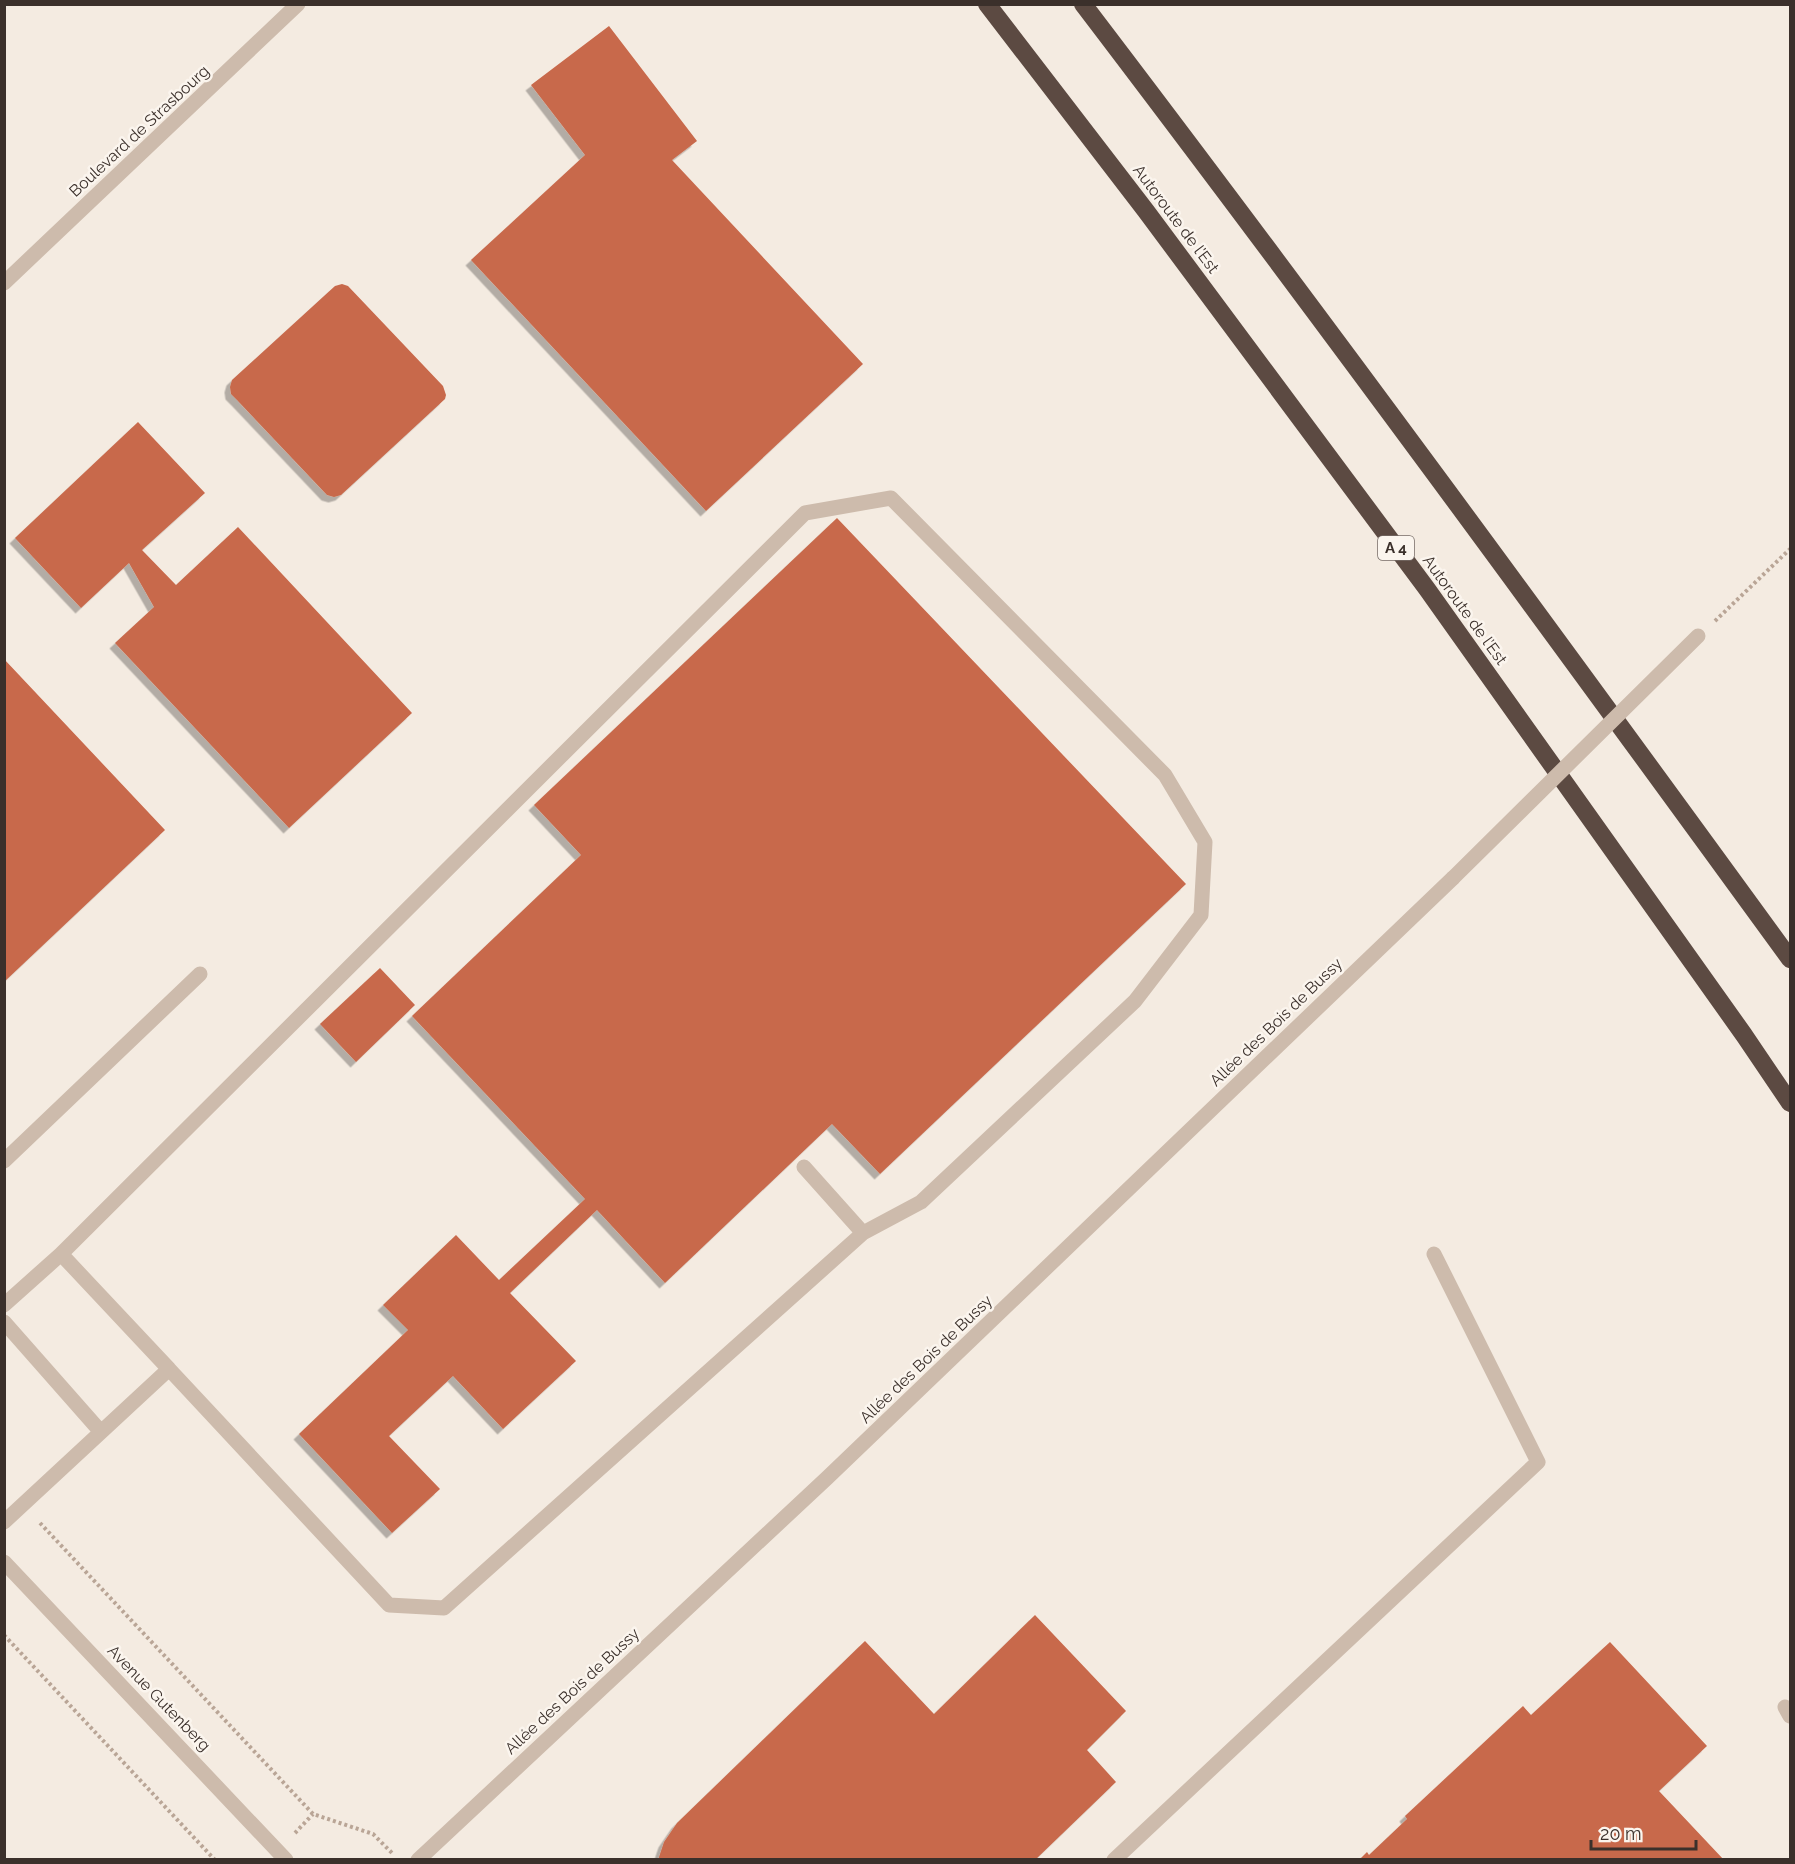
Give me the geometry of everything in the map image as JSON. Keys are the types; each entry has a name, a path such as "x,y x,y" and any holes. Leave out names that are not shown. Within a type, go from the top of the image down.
{"highway":[{"name":"Autoroute de l’Est","path":"987,4 1146,211 1427,589 1791,1103"},
{"path":"1083,4 1481,534 1791,959"}],"street":[{"name":"Boulevard de Strasbourg","path":"4,283 298,4"},
{"path":"4,1305 61,1254 805,513 891,498 1165,775 1204,842 1201,915 1135,1001 921,1202 863,1233 444,1608 389,1605 61,1254"},
{"name":"Allée des Bois de Bussy","path":"418,1860 827,1478 1453,878 1698,636"},
{"path":"4,1161 200,974"},
{"path":"804,1167 863,1233"},
{"path":"1114,1860 1538,1462 1434,1254"},
{"path":"4,1322 101,1432"},
{"path":"4,1522 169,1369"},
{"name":"Avenue Gutenberg","path":"4,1562 286,1860"}],"path":[{"path":"1698,636 1790,549"},
{"path":"23,1505 313,1814 373,1834 398,1860"},
{"path":"4,1635 214,1860"}],"building":[{"path":"609,26 697,141 672,160 863,364 706,511 471,260 585,155 531,85"},
{"path":"342,284 348,286 443,386 446,395 445,399 341,495 334,497 327,495 231,394 230,387 232,380 335,286"},
{"path":"138,422 205,493 142,550 176,585 238,527 412,713 289,828 115,643 154,607 129,563 81,608 15,538"},
{"path":"837,518 1186,884 880,1174 832,1124 665,1283 597,1210 510,1293 576,1361 503,1429 453,1376 389,1436 440,1489 392,1533 299,1434 408,1330 383,1305 456,1235 499,1280 585,1199 412,1016 581,855 534,805"},
{"path":"4,659 165,830 4,982"},
{"path":"380,968 415,1005 356,1062 320,1024"},
{"path":"1035,1615 1126,1711 1087,1750 1116,1782 1035,1860 658,1860 664,1842 677,1823 865,1641 934,1714"},
{"path":"1610,1642 1707,1746 1659,1791 1724,1860 1359,1860 1367,1852 1369,1855 1407,1819 1405,1816 1523,1706 1531,1715"}]}
